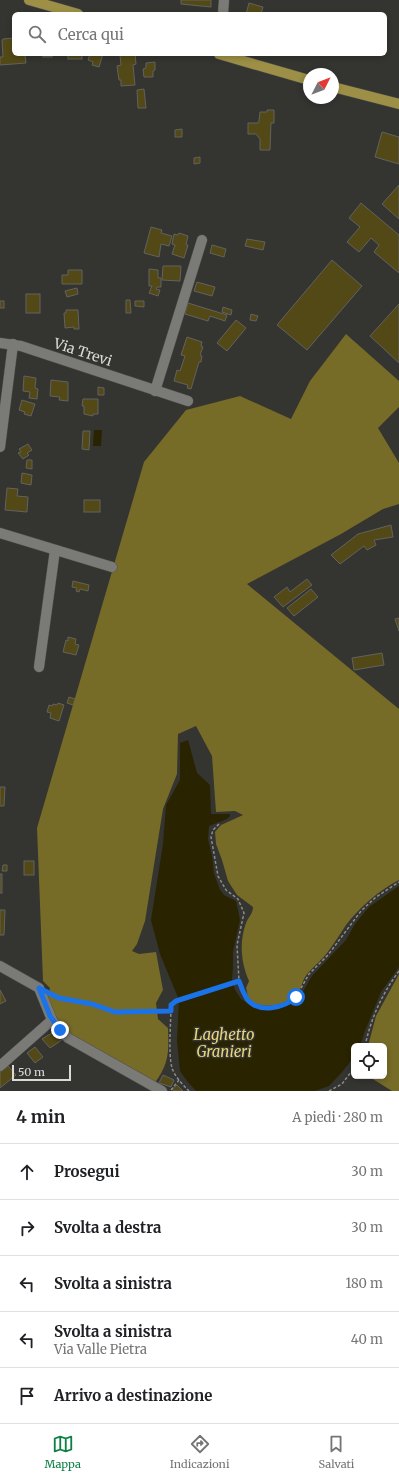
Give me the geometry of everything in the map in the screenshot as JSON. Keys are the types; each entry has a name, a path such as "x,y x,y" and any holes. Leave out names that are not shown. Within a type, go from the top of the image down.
{"main road":[{"path":"29,0 50,3 73,12"},
{"path":"227,56 303,78"},
{"path":"339,89 399,104"}],"street":[{"path":"223,12 224,0"},
{"path":"156,391 202,240"},
{"name":"Via Trevi","path":"0,343 13,344 188,402"},
{"path":"0,447 13,344"},
{"path":"0,533 112,567"},
{"path":"39,667 55,550"},
{"path":"0,966 39,988 52,1020 61,1031 74,1042 162,1091"},
{"path":"0,1066 52,1020"}],"path":[{"path":"219,824 213,830 211,836 218,876 226,890 238,899 244,913 237,945 239,981 247,999 257,1007 277,1007 290,1002 299,994 308,974 328,955 361,911 376,897 399,882"},
{"path":"366,1043 378,1006 399,971"},
{"path":"189,1091 179,1080 172,1068 170,1050 171,1005 176,1001 239,981"},
{"path":"39,988 59,998 92,1004 115,1012 171,1011"},
{"path":"329,1091 342,1084 351,1072"},
{"path":"170,1091 179,1080"}],"shaded area":[{"path":"346,334 399,381 399,407 378,428 399,463 399,504 383,509 341,534 247,584 399,709 399,880 377,894 351,918 325,956 306,975 299,991 295,996 285,1002 271,1006 257,1004 252,1001 248,997 246,988 249,981 244,967 242,938 253,907 237,895 228,881 216,844 215,832 221,825 243,815 235,811 216,812 212,756 196,726 178,734 177,774 163,809 145,921 137,944 132,951 139,954 156,952 163,990 156,1003 158,1019 168,1028 168,1051 163,1070 154,1084 60,1030 45,997 49,993 50,988 43,981 37,828 144,462 186,410 240,396 291,419 310,381"},
{"path":"399,974 399,1091 392,1091 373,1079 387,1079 387,1043 369,1043 376,1016"}],"water":[{"path":"94,430 102,430 101,446 93,446"},
{"name":"Laghetto Granieri","path":"188,740 197,773 210,785 211,814 230,814 227,819 209,826 208,839 214,874 220,890 224,895 236,901 240,920 233,952 232,979 235,990 241,999 254,1008 282,1008 292,1004 301,995 312,976 346,940 355,924 369,907 399,886 399,967 381,992 361,1043 351,1043 351,1061 329,1086 315,1091 196,1091 180,1071 177,1040 179,1000 160,954 151,920 163,844 166,805 180,780 180,743"}],"building":[{"path":"181,0 211,0 211,7 181,4"},
{"path":"249,3 263,7 262,12 247,12"},
{"path":"12,38 12,56 25,56 26,63 0,65 0,57 3,57 3,39"},
{"path":"68,56 82,56 82,59 68,59"},
{"path":"89,56 102,56 99,67 92,65 93,62 88,60"},
{"path":"120,56 135,56 136,64 133,65 135,85 121,86 117,66 121,65"},
{"path":"155,62 153,77 144,77 143,69 146,68 146,63"},
{"path":"144,89 146,108 138,108 137,90"},
{"path":"267,110 274,110 274,123 271,123 270,150 260,150 260,139 256,134 248,134 248,123 258,123 260,112 267,112"},
{"path":"182,129 182,137 175,137 175,130"},
{"path":"382,132 399,137 399,164 375,157"},
{"path":"200,157 200,163 194,164 194,158"},
{"path":"399,185 399,219 382,204"},
{"path":"361,203 399,235 399,273 374,252 379,245 371,238 359,252 347,242 360,227 349,218"},
{"path":"151,227 162,230 161,233 172,236 169,246 161,244 159,257 144,253"},
{"path":"179,233 188,236 186,245 188,245 184,258 172,254 175,245 172,244 174,234 178,235"},
{"path":"247,239 265,242 263,250 245,246"},
{"path":"212,245 226,249 224,257 210,253"},
{"path":"332,260 362,286 307,350 277,325"},
{"path":"163,266 181,266 180,281 162,280"},
{"path":"149,269 158,270 158,278 161,278 161,287 157,287 156,289 160,290 158,296 149,293 152,286 149,286"},
{"path":"68,270 82,270 82,284 62,284 62,275 68,275"},
{"path":"197,282 215,287 212,296 194,291"},
{"path":"77,288 78,294 67,297 65,291"},
{"path":"26,294 40,294 40,313 26,313"},
{"path":"126,300 130,300 131,313 126,313"},
{"path":"0,301 4,301 4,308 0,308"},
{"path":"135,301 144,301 144,307 135,306"},
{"path":"188,303 227,315 225,321 210,316 208,321 185,314"},
{"path":"399,304 399,363 370,336"},
{"path":"223,307 232,310 231,315 222,312"},
{"path":"66,310 78,310 79,329 74,329 74,327 65,328 64,313 66,313"},
{"path":"251,314 258,316 256,321 250,320"},
{"path":"236,320 246,328 227,351 217,343"},
{"path":"187,337 202,342 201,346 203,347 200,355 202,356 201,362 199,362 191,389 187,388 188,385 174,381 177,370 180,371 185,356 181,355"},
{"path":"24,376 36,378 35,388 38,389 37,399 29,398 30,392 23,391"},
{"path":"51,380 68,382 68,401 59,400 60,397 50,396"},
{"path":"98,387 104,388 104,395 98,395"},
{"path":"83,399 98,399 98,414 93,414 93,416 84,414 84,406 82,406"},
{"path":"22,400 35,404 31,416 24,414 25,412 19,410"},
{"path":"83,431 90,431 89,450 82,449"},
{"path":"28,444 32,450 27,453 29,455 23,459 18,453 21,452 19,449"},
{"path":"27,460 32,460 32,469 26,468"},
{"path":"22,473 32,475 31,485 21,483"},
{"path":"7,488 18,489 17,496 28,497 27,512 5,510"},
{"path":"84,500 100,500 100,512 84,512"},
{"path":"391,525 393,537 374,540 376,545 367,550 364,546 340,564 331,555 358,534"},
{"path":"307,579 312,585 283,607 274,597 287,587 290,592"},
{"path":"73,581 89,585 88,591 80,589 79,592 76,591 77,588 72,587"},
{"path":"311,589 318,597 294,616 287,608"},
{"path":"399,618 399,631 395,619"},
{"path":"68,637 76,639 75,644 79,645 76,655 63,652 66,640 68,641"},
{"path":"382,653 384,665 354,670 352,658"},
{"path":"69,697 75,699 73,705 67,703"},
{"path":"58,703 64,705 59,721 50,718 51,713 47,712 49,705 57,705"},
{"path":"0,787 5,787 4,806 0,806"},
{"path":"24,861 34,861 34,875 24,875"},
{"path":"3,865 7,865 7,871 2,871"},
{"path":"0,874 2,874 2,893 0,893"},
{"path":"0,910 5,910 4,935 0,935"},
{"path":"0,990 6,1001 0,1004"},
{"path":"55,1031 62,1040 50,1048 42,1039"},
{"path":"35,1047 43,1057 35,1063 27,1053"},
{"path":"8,1066 16,1075 0,1088 0,1072"},
{"path":"163,1075 174,1080 171,1087 159,1083"},
{"path":"177,1085 183,1091 174,1091 172,1089"}],"route":[{"path":"60,1030 50,1016 39,988 59,998 92,1004 115,1012 171,1011 171,1005 176,1001 239,981 247,999 257,1007 277,1007 290,1002 296,997"}]}
